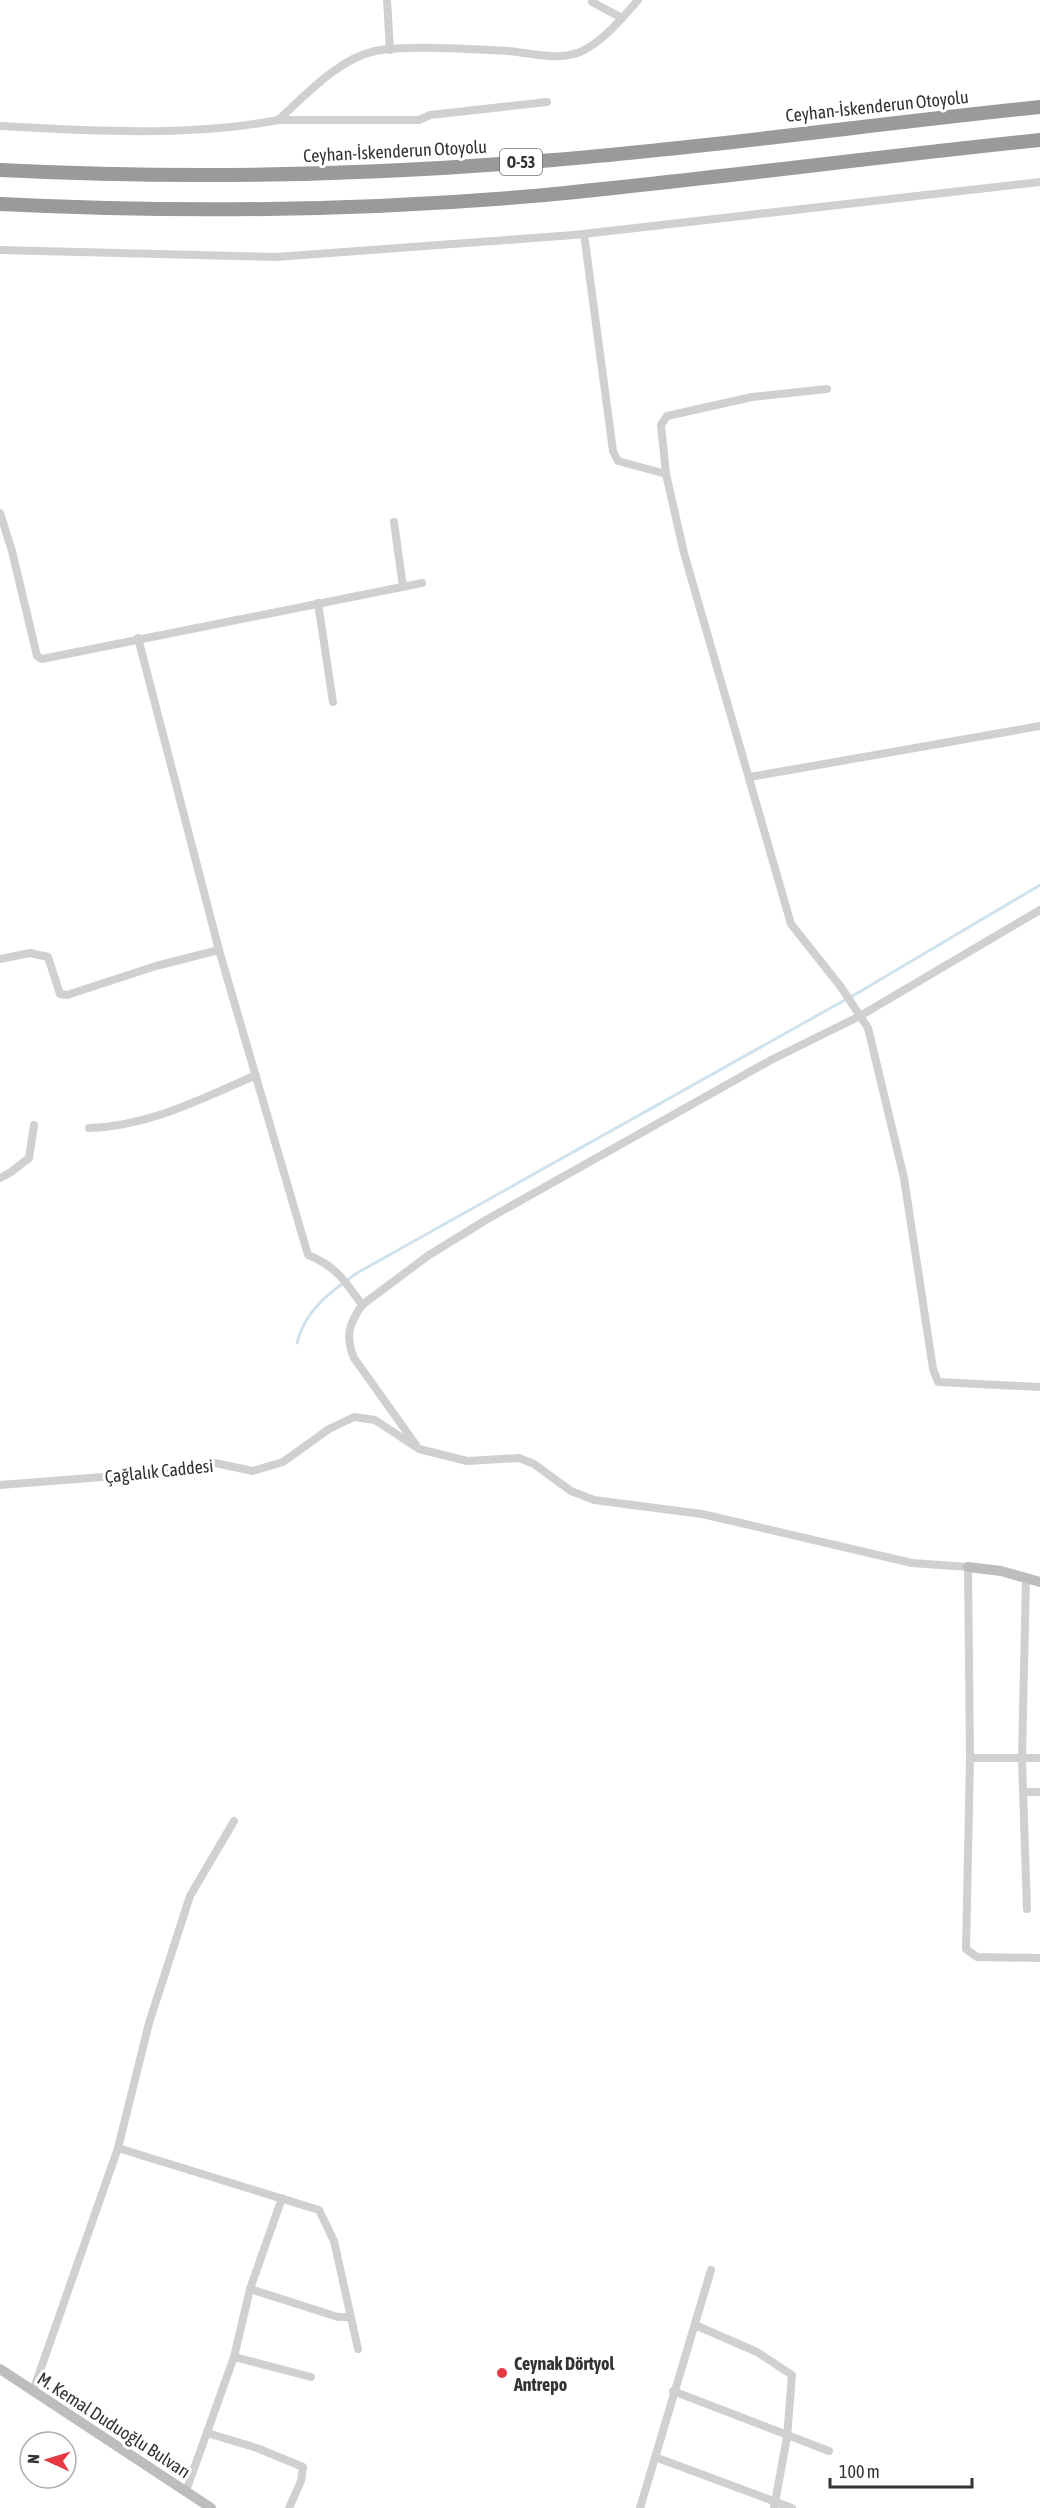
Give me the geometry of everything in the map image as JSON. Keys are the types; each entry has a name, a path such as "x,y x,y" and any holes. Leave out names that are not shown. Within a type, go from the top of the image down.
{"highway":[{"name":"Ceyhan-İskenderun Otoyolu","path":"0,170 101,175 239,175 406,170 540,161 1040,107"},
{"name":"O-53","path":"0,204 100,209 205,209 419,202 543,195 1040,140"}],"street":[{"path":"387,0 390,50"},
{"path":"278,120 345,64 373,52 390,50 507,51 556,57 579,52 594,44 638,0"},
{"path":"592,2 622,18"},
{"path":"0,126 91,132 227,128 278,120 419,120 430,115 547,102"},
{"path":"0,250 276,257 585,234 1040,182"},
{"path":"585,234 613,452 618,461 666,474"},
{"path":"827,390 752,397 667,416 661,425 666,474 684,553 791,924 841,987 868,1028 904,1178 933,1369 938,1382 1040,1388"},
{"path":"0,513 12,551 37,656 42,659 422,583"},
{"path":"394,522 403,587"},
{"path":"318,603 333,702"},
{"path":"138,638 219,950 308,1255 327,1262 336,1270 362,1305"},
{"path":"750,777 1040,726"},
{"path":"1040,910 486,1220 429,1255 362,1305 349,1325 349,1345 354,1358 419,1449 467,1461 519,1458 534,1464 572,1491 594,1500 702,1514 912,1563 1001,1571 1040,1582"},
{"path":"0,960 30,953 48,957 60,994 67,994 156,966 219,950"},
{"path":"89,1128 116,1127 140,1121 184,1107 256,1075"},
{"path":"0,1178 29,1158 34,1125"},
{"name":"Çağlalık Caddesi","path":"0,1485 141,1474 215,1463 253,1471 283,1462 329,1429 354,1417 375,1420 419,1449"},
{"path":"968,1567 970,1758 966,1949 977,1957 1040,1958"},
{"path":"1026,1578 1022,1759 1027,1909"},
{"path":"970,1758 1040,1758"},
{"path":"1023,1792 1040,1792"},
{"path":"33,2391 118,2148 149,2023 190,1896 234,1821"},
{"path":"118,2148 319,2210 334,2241 358,2349"},
{"path":"186,2491 234,2357 249,2289 282,2198"},
{"path":"640,2508 673,2391 711,2270"},
{"path":"249,2289 338,2317 350,2317"},
{"path":"695,2325 757,2352 792,2375 787,2437 775,2505"},
{"path":"234,2357 311,2377"},
{"name":"M. Kemal Duduoğlu Bulvarı","path":"0,2369 211,2508"},
{"path":"673,2391 787,2437 829,2451"},
{"path":"207,2433 257,2448 303,2467 301,2481 289,2508"},
{"path":"655,2457 775,2505 792,2508"}],"waterway":[{"path":"297,1343 312,1311 337,1287 357,1273 861,991 1040,885"}],"place":[{"name":"Ceynak Dörtyol Antrepo","path":"502,2373"}]}
